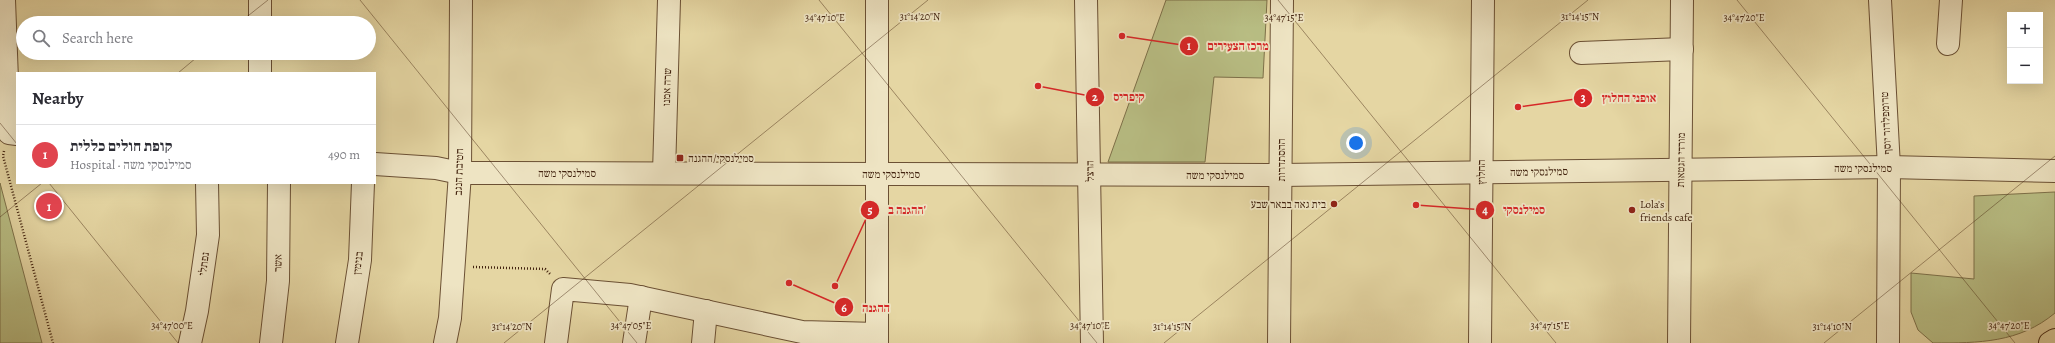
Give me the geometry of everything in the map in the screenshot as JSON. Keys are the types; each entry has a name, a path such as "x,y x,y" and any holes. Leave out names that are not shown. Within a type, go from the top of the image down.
{"main road":[{"path":"2050,343 2055,340"}],"street":[{"path":"4,0 13,104 13,134"},
{"path":"260,0 260,16"},
{"name":"חטיבת הנגב","path":"445,343 450,318 460,173 461,0"},
{"name":"שרה אמנו","path":"664,173 669,0"},
{"path":"556,343 563,289 641,297 706,311 782,335 802,332 877,339 877,0"},
{"name":"הרצל","path":"1086,0 1092,343"},
{"name":"ההסתדרות","path":"1280,343 1282,0"},
{"name":"החלוץ","path":"1480,343 1483,0"},
{"name":"מורדי הגטאות","path":"1679,343 1682,0"},
{"name":"טרומפלדור יוסף","path":"1880,0 1889,167 1888,343"},
{"path":"1948,44 1951,0"},
{"path":"1581,53 1682,49"},
{"path":"260,60 260,72"},
{"name":"סמילנסקי משה","path":"376,164 436,168 460,173 1281,176 1889,167 2055,171"},
{"name":"נפתלי","path":"190,343 197,311 208,235 207,184"},
{"name":"אשר","path":"271,343 278,281 279,184"},
{"name":"בנימין","path":"347,343 360,260 363,184"},
{"path":"634,343 641,297"},
{"path":"703,343 706,311"},
{"path":"1888,318 1897,337 1902,343"}],"path":[{"path":"13,134 3,156 53,343"},
{"path":"453,266 545,269 563,289"}],"green space":[{"path":"1166,0 1267,0 1263,78 1214,77 1205,162 1108,162"},
{"path":"0,183 42,343 0,343"},
{"path":"2055,192 2055,313 2041,323 2013,336 1966,343 1933,343 1918,330 1911,312 1911,273 1974,279 1974,196"}],"place":[{"name":"מרכז הצעירים","path":"1122,36"},
{"name":"קיפריס","path":"1038,86"},
{"name":"אופני החלוץ","path":"1518,107"},
{"name":"סמילנסקי/ההגנה","path":"680,158"},
{"name":"בית גאה בבאר שבע","path":"1334,204"},
{"name":"סמילנסקי","path":"1416,205"},
{"name":"קופת חולים כללית","path":"49,206"},
{"name":"Lola’s friends cafe","path":"1632,210"},
{"name":"ההגנה","path":"789,283"},
{"name":"ההגנה ב'","path":"835,286"}]}
